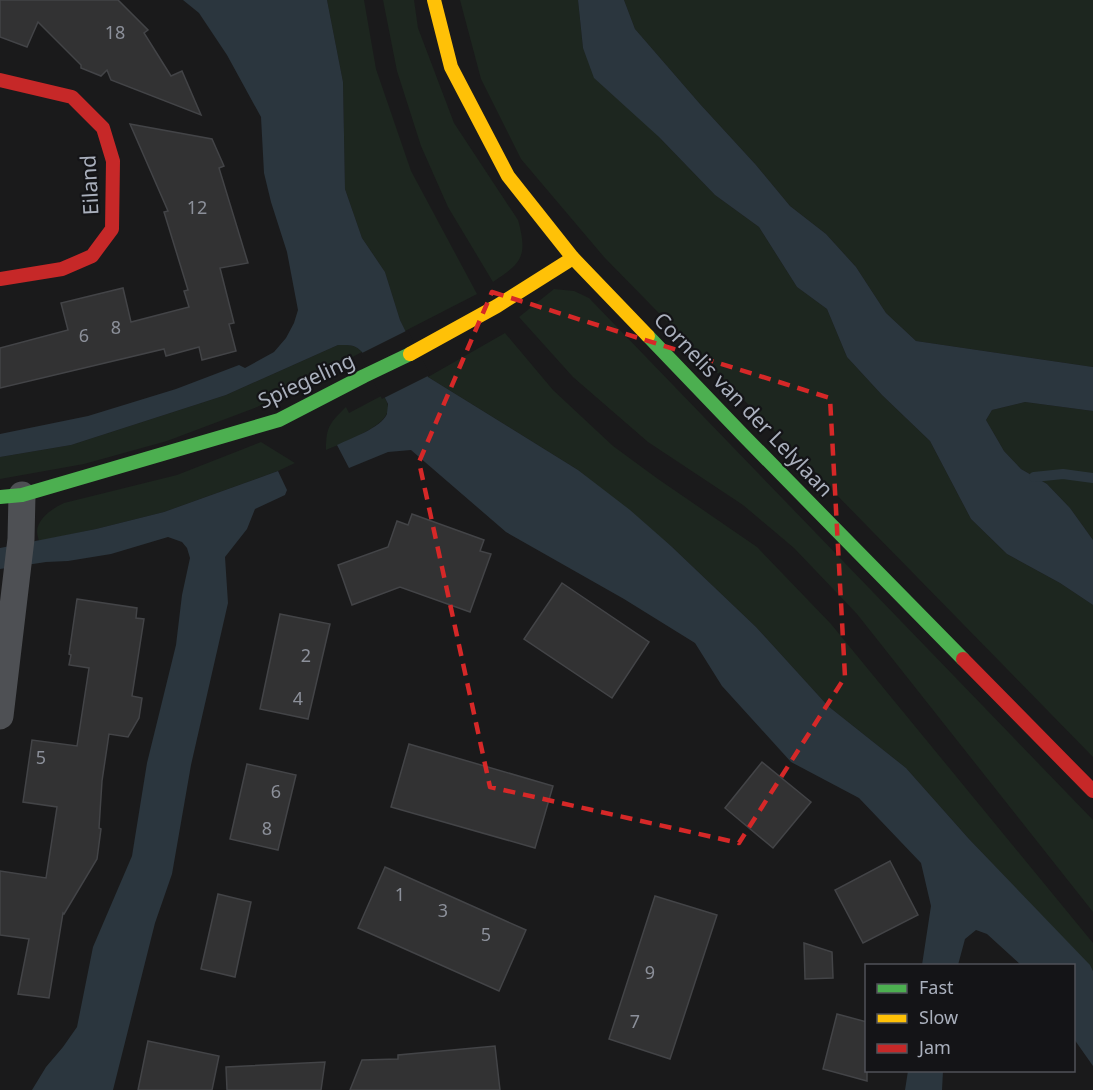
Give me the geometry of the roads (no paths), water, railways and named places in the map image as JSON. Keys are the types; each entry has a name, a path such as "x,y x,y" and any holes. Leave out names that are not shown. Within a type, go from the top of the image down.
{"street":[{"name":"Cornelis van der Lelylaan","path":"434,0 451,67 508,176 573,258 742,434 1093,791"},
{"name":"Eiland","path":"0,80 72,97 103,128 113,161 112,229 92,256 62,268 0,279"},
{"name":"Spiegeling","path":"11,496 279,420 425,347 497,306 573,258"},
{"path":"0,716 21,539 11,496"}],"waterway":[{"path":"1034,477 1063,474 1093,478"}]}
